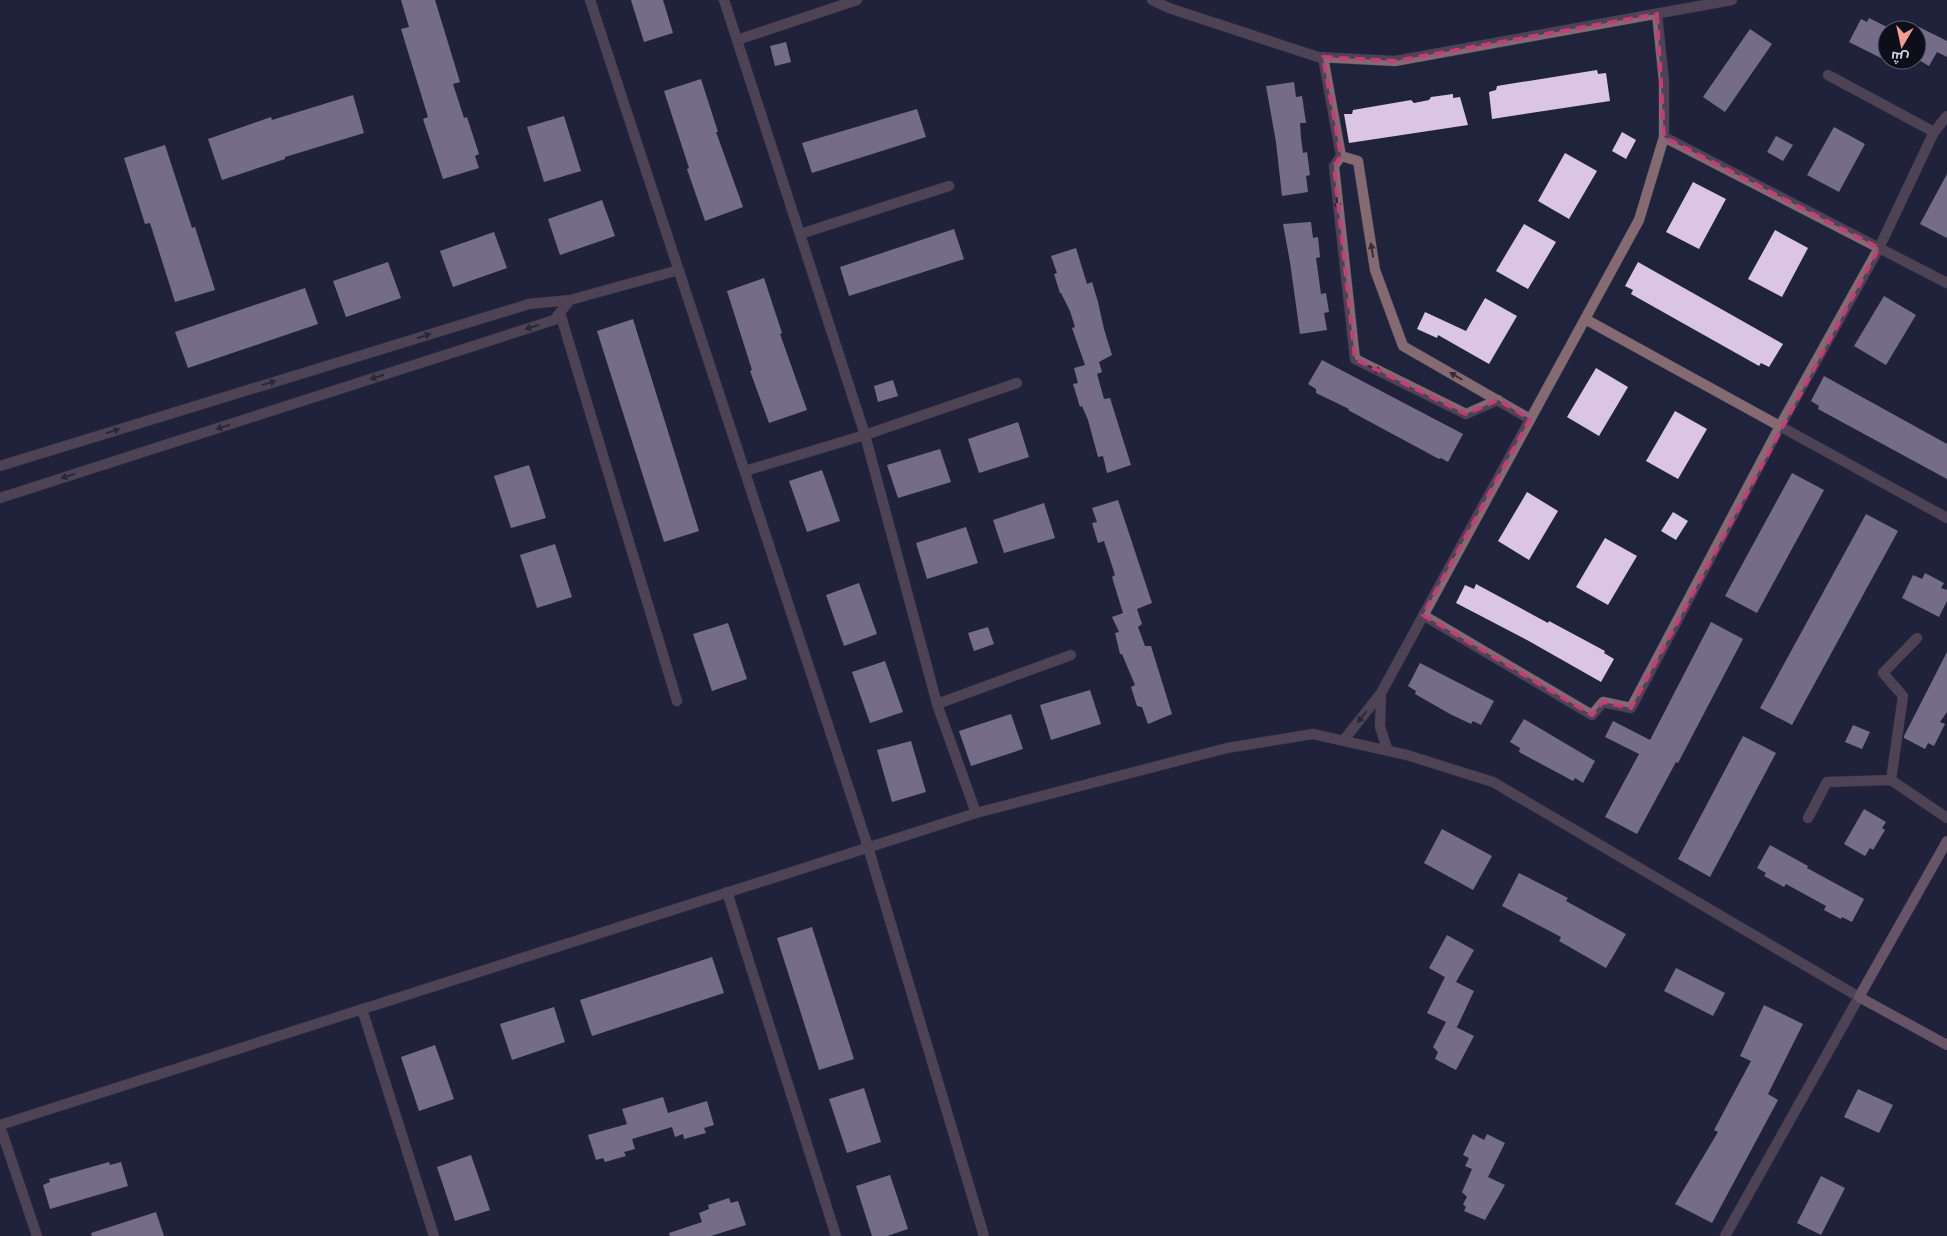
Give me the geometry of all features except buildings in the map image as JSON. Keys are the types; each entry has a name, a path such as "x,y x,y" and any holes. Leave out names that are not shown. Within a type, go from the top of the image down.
{"street":[{"path":"590,0 868,847 984,1236"},
{"path":"724,0 865,434 936,704 976,813"},
{"path":"737,40 856,0"},
{"path":"1152,0 1169,8 1239,32 1323,57 1395,61 1732,0"},
{"path":"1342,741 1381,693 1639,220 1664,137 1664,81 1657,14"},
{"path":"1323,57 1341,156 1334,166 1355,359 1466,414 1498,400"},
{"path":"1828,75 1934,132"},
{"path":"1423,615 1592,715 1603,702 1630,708 1780,426 1879,248 1934,132 1947,116"},
{"path":"1664,137 1947,283"},
{"path":"1341,156 1358,161 1375,270 1402,346 1530,419"},
{"path":"800,234 949,186"},
{"path":"0,466 529,304 570,300 679,270"},
{"path":"0,498 554,320 570,300"},
{"path":"560,313 677,701"},
{"path":"1585,319 1947,518"},
{"path":"745,471 865,434 1017,383"},
{"path":"1891,780 1902,696 1883,673 1917,638"},
{"path":"936,704 1071,655"},
{"path":"1381,693 1380,727 1388,751"},
{"path":"37,1236 0,1126 976,813 1227,748 1313,734 1407,755 1493,782 1859,998 1947,1045"},
{"path":"1808,818 1827,782 1891,780 1947,818"},
{"path":"1725,1236 1947,841"},
{"path":"727,892 836,1236"},
{"path":"362,1009 434,1236"}],"highlighted area":[{"path":"1657,14 1664,137 1879,248 1631,708 1603,702 1592,715 1423,615 1530,419 1498,400 1466,414 1355,359 1334,166 1341,156 1323,57 1395,61"}]}
